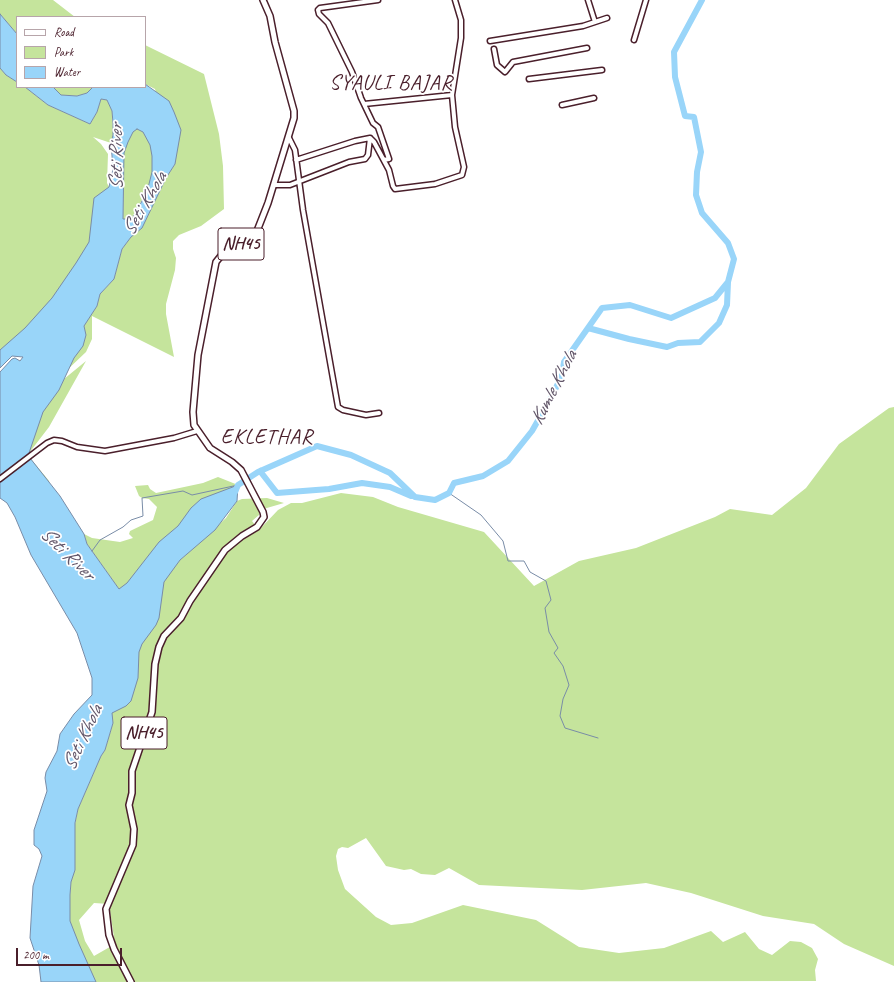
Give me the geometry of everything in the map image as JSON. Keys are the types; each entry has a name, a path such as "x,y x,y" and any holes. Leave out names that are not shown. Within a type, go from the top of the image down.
{"main road":[{"name":"NH45","path":"131,982 114,949 109,935 106,909 133,845 133,823 129,805 132,792 132,771 152,712 155,664 159,647 164,636 180,618 190,601 226,550 242,536 260,524 263,519 263,512 241,470 232,462 210,448 197,431 193,421 195,370 216,262 224,252 243,244 257,231 274,185 294,122 294,110 275,42 270,16 263,0"}],"street":[{"path":"378,0 320,8 318,10 319,14 328,23 352,72 373,123 378,127 389,159 384,160"},
{"path":"370,138 384,160 395,189 434,184 462,175 464,167 455,127 452,95 461,38 461,20 455,0"},
{"path":"588,0 595,22"},
{"path":"634,40 646,0"},
{"path":"490,41 583,26 606,18"},
{"path":"494,49 496,65 505,72 513,62 586,48"},
{"path":"530,79 602,70"},
{"path":"364,104 452,95"},
{"path":"562,106 594,98"},
{"path":"289,138 295,150 328,355 338,406 343,410 366,415 379,413"},
{"path":"296,160 355,141 370,138"},
{"path":"274,185 290,185 349,162 365,159 368,156 370,138"},
{"path":"0,479 47,443 58,440 77,447 105,451 174,438 197,431"}],"green space":[{"path":"0,0 53,0 74,16 16,16 16,33 0,14"},
{"path":"146,45 204,74 219,134 223,166 224,209 201,226 179,235 173,241 173,249 176,258 175,270 166,304 166,314 174,357 92,316 92,339 86,352 64,373 80,331 97,306 100,294 114,279 122,249 131,237 142,227 166,178 175,164 155,89 146,84"},
{"path":"0,68 6,75 16,81 16,88 26,88 48,105 90,124 97,112 101,99 107,100 112,111 113,135 111,143 93,137 101,144 108,154 107,183 109,187 93,247 51,307 0,354"},
{"path":"54,88 92,88 87,93 77,96 61,95"},
{"path":"124,93 165,133 147,191 131,219 128,220 123,219"},
{"path":"86,361 49,427 29,453 30,458 50,482 4,447 64,379"},
{"path":"894,407 894,966 844,944 814,924 763,916 691,893 646,883 582,890 479,885 449,868 435,875 421,874 411,869 404,870 386,866 366,838 348,848 342,847 338,849 336,856 338,870 345,889 376,917 391,925 412,923 463,905 536,920 579,947 619,953 664,948 711,931 723,942 745,932 759,949 772,955 790,941 801,942 812,948 818,959 815,970 816,981 70,982 70,895 75,824 78,809 105,750 113,723 110,707 126,605 170,571 226,518 237,501 242,499 267,498 284,503 260,510 259,515 252,521 259,530 278,510 291,503 302,503 341,493 373,497 398,507 484,532 534,586 579,561 636,548 715,517 730,509 772,515 806,488 839,444 889,408","holes":["94,903 109,904 115,944 94,956 85,941 79,920"]},
{"path":"218,477 238,485 122,597 119,589 87,544 84,534 92,538 120,542 133,538 129,534 130,531 153,520 157,507 149,499 139,496 135,486 148,485 150,489 156,493 203,483"}],"water":[{"path":"0,14 16,33 16,81 6,75 0,68"},
{"path":"146,85 169,101 181,130 175,164 166,178 142,228 131,237 122,249 114,279 100,294 97,306 84,326 86,335 83,346 74,358 59,390 43,412 29,453 30,458 60,496 84,534 87,544 119,589 127,583 159,542 178,526 191,508 201,499 238,485 237,501 215,530 180,560 164,582 159,618 156,625 142,644 139,652 138,678 131,701 126,706 112,713 113,723 105,750 78,809 75,823 75,870 71,882 70,921 96,982 41,982 39,965 30,938 33,886 42,856 39,849 34,845 34,830 47,791 45,778 46,772 57,751 60,734 74,714 92,695 92,678 77,633 31,555 15,517 7,503 0,498 0,372 12,359 15,358 20,361 23,357 12,356 0,368 0,350 25,328 52,298 76,263 89,242 94,198 109,187 113,169 111,143 113,135 112,111 107,100 101,99 97,112 90,124 48,105 26,88 54,88 61,95 77,96 87,93 92,88 146,88","holes":["137,129 143,132 150,145 152,172 147,192 132,219 123,219 124,153 128,142 133,132"]}],"waterway":[{"name":"Kumle Khola","path":"235,492 238,485 258,472 317,446 351,455 390,473 415,497 435,500 449,493 454,483 483,476 508,461 532,431 562,375 564,362 602,308 630,305 671,318 715,298 728,282 734,259 728,243 702,213 696,195 697,172 701,152 694,117 685,116 675,77 674,52 702,0"},
{"path":"588,328 667,347 678,343 700,342 719,323 727,305 728,282"},
{"path":"260,471 277,493 329,489 362,483 390,487 411,496"},
{"name":"Seti River","path":"92,551 100,540 123,527 131,520 143,516 142,498 183,491 192,495 238,485"},
{"path":"449,493 481,515 503,541 508,561 524,561 530,572 546,581 551,600 545,608 549,632 558,648 554,653 563,666 569,685 563,699 560,716 565,728 598,738"}],"district":[{"name":"SYAULI BAJAR","path":"391,83"},
{"name":"EKLETHAR","path":"267,437"}],"water label":[{"name":"Seti Khola","path":"145,204"},
{"name":"Seti Khola","path":"83,738"}]}
